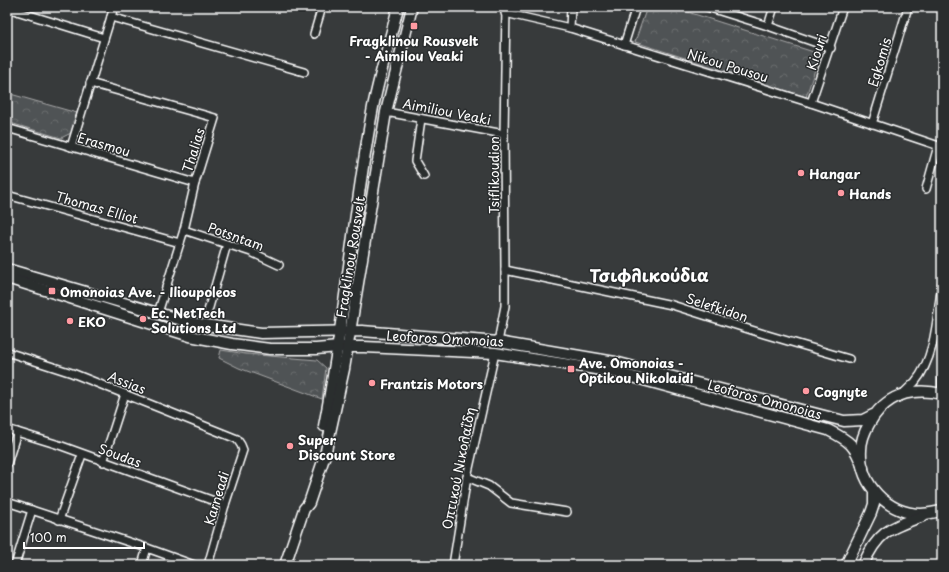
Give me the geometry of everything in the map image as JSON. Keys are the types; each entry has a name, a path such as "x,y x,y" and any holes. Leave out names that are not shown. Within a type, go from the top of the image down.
{"main road":[{"name":"Fragklinou Rousvelt","path":"346,331 350,254 374,106 398,7"},
{"name":"Fragklinou Rousvelt","path":"285,565 304,509 302,503 318,454 333,381 343,347 386,112 412,7"},
{"name":"Leoforos Omonoias","path":"7,269 192,323 261,333 346,331 378,332 498,342 615,362 844,421 863,420 873,415"},
{"name":"Leoforos Omonoias","path":"7,278 190,336 232,344 270,349 316,349 343,347 432,349 495,353 614,372 828,430 844,438 851,444 857,453 867,481 874,492"},
{"path":"863,468 861,450 864,432 873,415 881,407 901,395 921,391 942,394"},
{"path":"874,492 888,504 896,508 913,514 931,514"},
{"path":"846,565 871,513 874,504 874,492"},
{"path":"864,565 877,540 889,530 902,523 942,511"}],"street":[{"path":"70,147 114,7"},
{"path":"314,34 322,7"},
{"path":"570,28 571,7"},
{"path":"624,45 636,7"},
{"path":"707,7 831,48"},
{"path":"768,26 774,7"},
{"name":"Kiouri","path":"811,103 831,48 843,7"},
{"name":"Egkomis","path":"872,124 908,7"},
{"path":"7,8 104,38"},
{"name":"Nikou Pousou","path":"506,10 570,28 811,103 940,146"},
{"name":"Tsiflikoudion","path":"498,342 505,306 504,134 506,10"},
{"path":"111,17 304,72"},
{"name":"Thalias","path":"90,83 214,118 195,183 184,230 158,313"},
{"name":"Aimiliou Veaki","path":"386,112 504,134"},
{"path":"421,119 415,160 424,176"},
{"name":"Erasmou","path":"7,128 195,183"},
{"path":"926,189 940,146"},
{"name":"Thomas Elliot","path":"7,194 180,243"},
{"name":"Potsntam","path":"184,230 251,252 279,265"},
{"path":"208,311 227,244"},
{"name":"Selefkidon","path":"505,270 672,305 849,359"},
{"path":"901,395 916,381 926,364 932,349 942,284"},
{"name":"Assias","path":"7,352 72,373 237,439"},
{"name":"Οπτικού Νικολαΐδη","path":"453,565 467,477 495,353"},
{"path":"942,379 942,394"},
{"path":"103,462 125,394"},
{"name":"Soudas","path":"7,429 59,445 82,455 225,506"},
{"path":"7,464 17,432"},
{"name":"Karneadi","path":"208,565 243,450 242,445 237,439"},
{"path":"59,520 82,455"},
{"path":"467,477 489,486 511,503 567,512"},
{"path":"7,502 148,548 194,565"},
{"path":"15,565 32,510"},
{"path":"142,565 148,548"}],"green space":[{"path":"647,7 672,7 820,54 806,97 635,42"},
{"path":"7,93 77,113 71,133 61,138 7,122"},
{"path":"221,350 246,354 317,360 326,368 322,399 239,368 219,358"}],"place":[{"name":"Fragklinou Rousvelt - Aimilou Veaki","path":"414,26"},
{"name":"Hangar","path":"801,173"},
{"name":"Hands","path":"841,193"},
{"name":"Omonoias Ave. - Ilioupoleos","path":"52,291"},
{"name":"Ec. NetTech Solutions Ltd","path":"143,319"},
{"name":"EKO","path":"70,321"},
{"name":"Ave. Omonoias - Optikou Nikolaidi","path":"571,369"},
{"name":"Frantzis Motors","path":"372,383"},
{"name":"Cognyte","path":"806,391"},
{"name":"Super Discount Store","path":"290,446"}],"district":[{"name":"Τσιφλικούδια","path":"649,275"}]}
